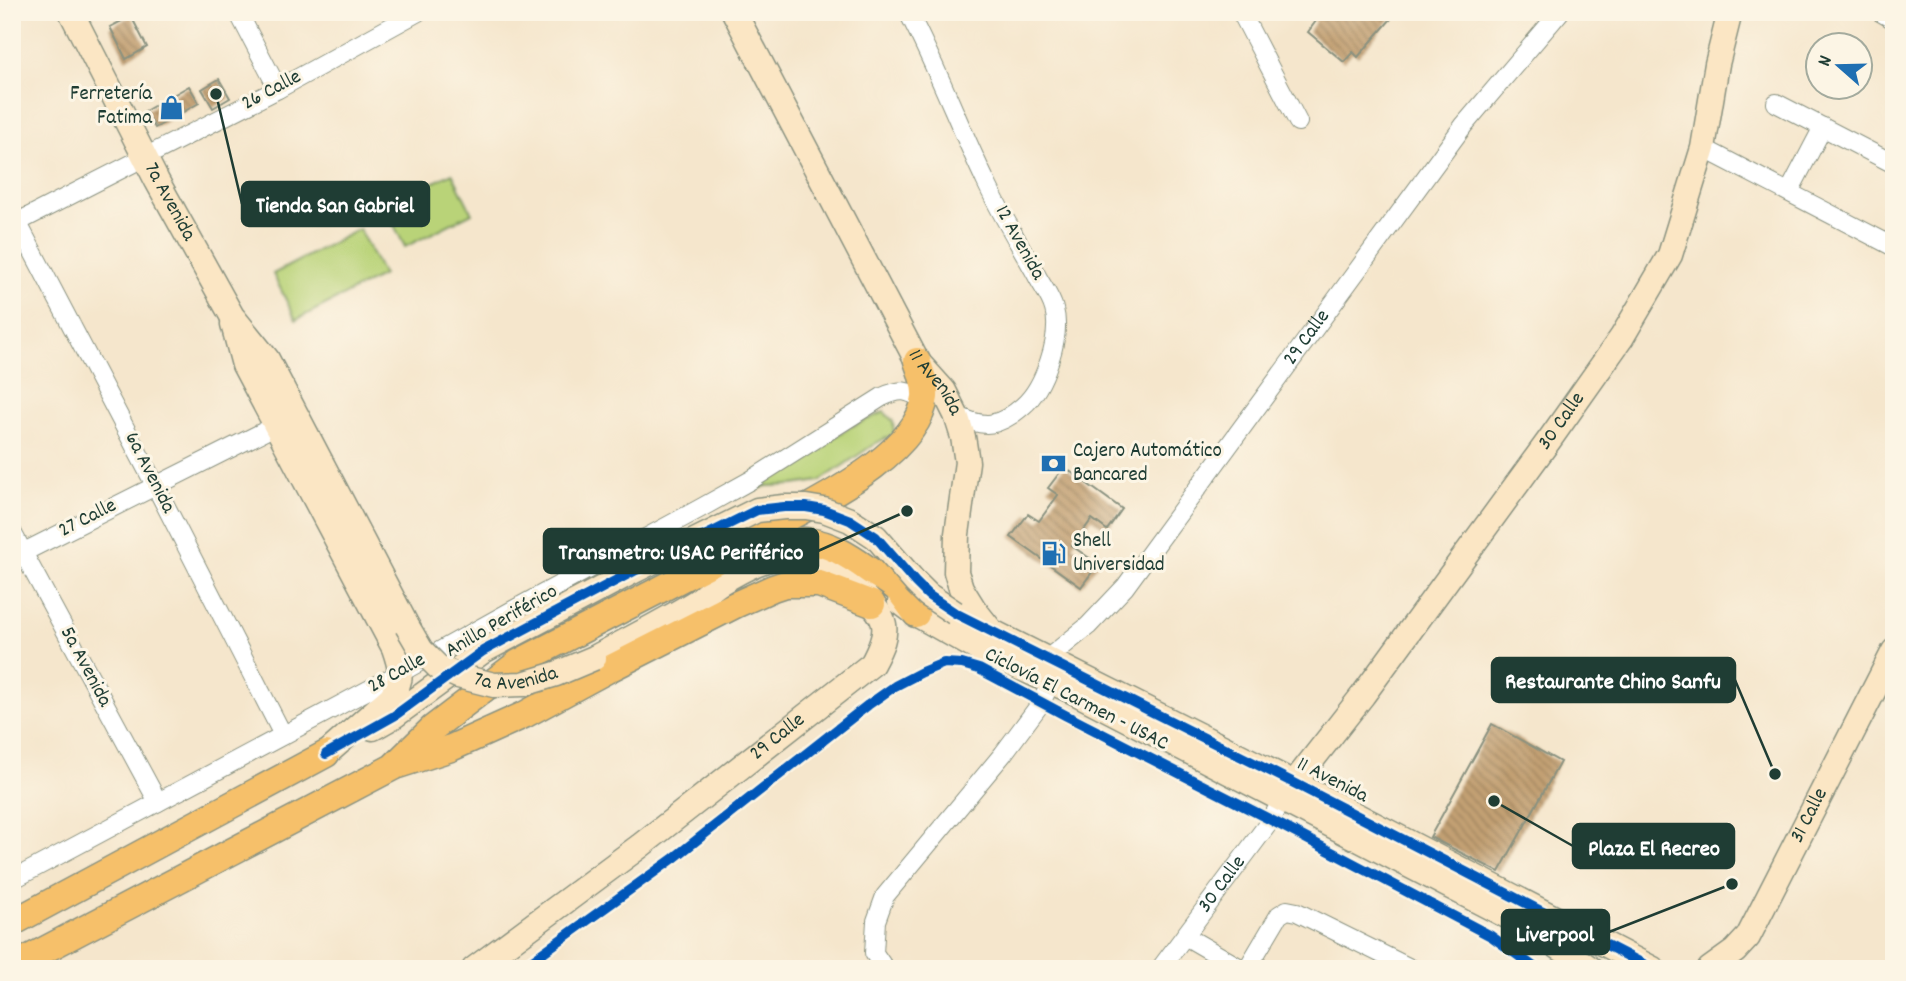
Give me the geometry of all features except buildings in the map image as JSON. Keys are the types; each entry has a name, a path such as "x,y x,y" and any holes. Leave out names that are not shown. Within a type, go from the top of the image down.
{"main road":[{"path":"917,361 925,400"},
{"name":"Anillo Periférico","path":"12,967 393,767 433,728 518,663 725,556 739,543 855,478 893,451 912,429 925,400"},
{"path":"725,556 741,558 783,541 820,543 850,556 886,580 900,591 916,614"},
{"path":"393,767 451,748 524,715 607,670 773,588 785,584 819,584 873,604"},
{"name":"Anillo Periférico","path":"12,923 326,754"}],"street":[{"name":"7a Avenida","path":"71,12 144,156 232,316 267,359 407,626 421,650 438,667 458,676 494,685 523,684 556,674 594,658 696,602 718,584 778,556 806,554 849,570 916,614"},
{"path":"238,12 278,89"},
{"name":"11 Avenida","path":"734,12 917,361 944,391 956,415 967,463 957,534 956,572 967,598 991,630 1049,670 1288,792 1653,969"},
{"name":"12 Avenida","path":"908,12 924,41 986,183 1054,308 1057,333 1043,379 1026,404 1005,420 992,424 972,423 956,415"},
{"path":"1241,12 1298,122"},
{"name":"29 Calle","path":"885,969 874,953 876,921 885,896 1003,754 1041,703 1049,670 1125,587 1464,125 1560,12"},
{"name":"30 Calle","path":"1160,969 1271,820 1288,792 1442,588 1622,337 1670,255 1703,148 1717,64 1731,12"},
{"path":"1880,12 1894,20"},
{"name":"26 Calle","path":"14,220 278,89 414,13"},
{"path":"1776,103 1894,164"},
{"path":"1789,192 1823,127"},
{"path":"1703,148 1894,247"},
{"name":"6a Avenida","path":"14,220 155,485 283,735"},
{"name":"7a Avenida","path":"232,316 244,365 394,648 400,673"},
{"name":"28 Calle","path":"14,873 158,802 400,673 751,480 882,397 906,391 925,400"},
{"name":"27 Calle","path":"18,555 277,425"},
{"name":"Anillo Periférico","path":"326,754 394,716 483,651 634,570 757,510 806,507 824,510 850,520 876,537 928,595 955,613 991,630"},
{"name":"5a Avenida","path":"12,532 18,555 158,802"},
{"name":"29 Calle","path":"474,969 640,846 872,664 885,635 884,622 878,611 856,587 819,569 801,565 778,569 696,602"},
{"name":"11 Avenida","path":"916,614 978,649 1049,670"},
{"name":"31 Calle","path":"1710,969 1735,951 1748,937 1894,651"},
{"path":"326,754 391,697 398,687 400,673"},
{"name":"11 Avenida","path":"1288,792 1541,935 1591,969"},
{"path":"1185,936 1245,969 1279,915 1287,910 1297,912 1412,969"}],"green space":[{"path":"452,173 472,213 405,247 385,207"},
{"path":"359,229 383,275 296,320 273,274"},
{"path":"884,412 893,421 894,434 820,481 766,486 739,496 852,426"}],"cycle path":[{"name":"Ciclovía El Carmen - USAC","path":"326,754 394,716 483,651 634,571 757,510 806,507 824,510 850,520 876,537 928,595 955,613 1294,783 1653,969"},
{"name":"Ciclovía El Carmen - USAC","path":"520,969 674,858 868,705 895,686 944,663 979,669 1491,936 1537,969"}],"place":[{"name":"Tienda San Gabriel","path":"216,94"},
{"name":"Ferretería Fatima","path":"172,107"},
{"name":"Cajero Automático Bancared","path":"1053,464"},
{"name":"Transmetro: USAC Periférico","path":"907,511"},
{"name":"Shell Universidad","path":"1053,554"},
{"name":"Restaurante Chino Sanfu","path":"1775,774"},
{"name":"Plaza El Recreo","path":"1494,801"},
{"name":"Liverpool","path":"1732,884"}]}
